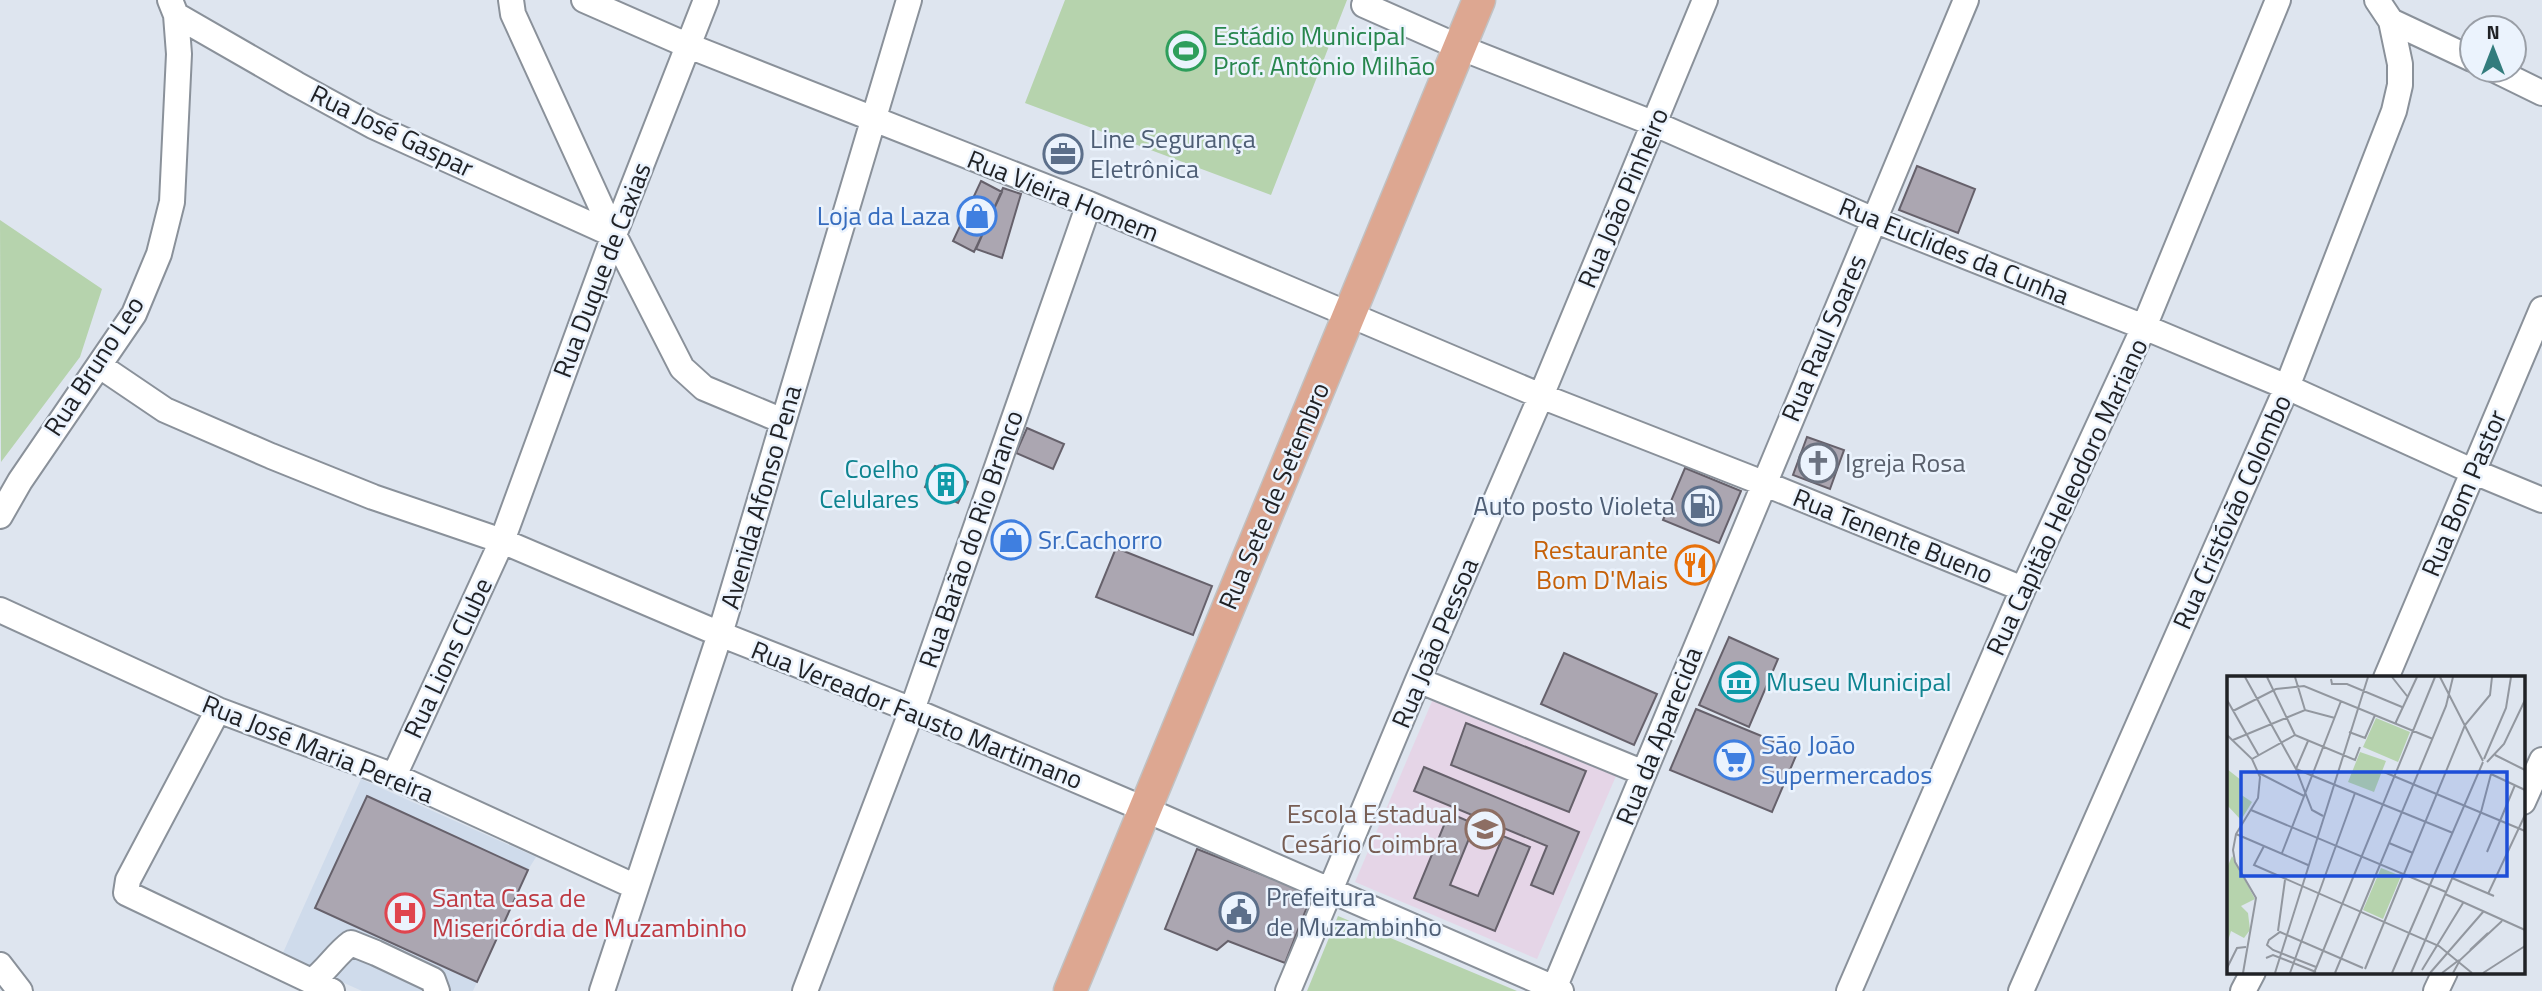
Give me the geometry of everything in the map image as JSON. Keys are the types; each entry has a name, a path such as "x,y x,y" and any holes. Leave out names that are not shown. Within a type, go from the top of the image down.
{"main road":[{"name":"Rua Sete de Setembro","path":"1070,991 1479,0"}],"street":[{"path":"511,0 513,14 614,235 682,368 704,388 783,421"},
{"name":"Rua Vieira Homem","path":"584,0 689,46 1088,204 1541,396"},
{"name":"Rua Duque de Caxias","path":"502,541 614,235 706,0"},
{"name":"Avenida Afonso Pena","path":"602,991 720,634 909,0"},
{"name":"Rua João Pinheiro","path":"1541,396 1705,0"},
{"name":"Rua Raul Soares","path":"1763,483 1966,0"},
{"name":"Rua Capitão Heleodoro Mariano","path":"1849,991 2023,589 2144,327 2278,0"},
{"path":"2377,0 2392,20 2458,52"},
{"name":"Rua Euclides da Cunha","path":"1364,5 1459,47 1655,124 1874,220 2287,387 2542,500"},
{"name":"Rua José Gaspar","path":"173,7 296,84 373,126 614,235"},
{"name":"Rua Bruno Leo","path":"0,516 62,417 134,314 159,254 172,202 179,54 173,7"},
{"name":"Rua Cristóvão Colombo","path":"2021,991 2287,387 2394,111 2400,85 2400,64 2392,20"},
{"path":"2524,84 2542,93"},
{"name":"Rua Barão do Rio Branco","path":"805,991 912,710 1088,204"},
{"name":"Rua Bom Pastor","path":"2387,676 2542,309"},
{"name":"Rua Vereador Fausto Martimano","path":"100,366 176,415 373,497 502,541 720,634 912,710 1144,808 1556,990"},
{"name":"Rua Tenente Bueno","path":"1541,396 2023,589"},
{"name":"Rua João Pessoa","path":"1288,991 1541,396"},
{"name":"Rua da Aparecida","path":"1556,990 1763,483"},
{"name":"Rua Lions Clube","path":"394,776 502,541"},
{"name":"Rua José Maria Pereira","path":"0,610 218,710 394,776 636,887"},
{"path":"1418,680 1644,773"},
{"path":"218,710 128,880 126,892 322,986 324,972 351,943 433,980 437,991"},
{"path":"2524,800 2542,760"},
{"path":"0,965 20,991"},
{"path":"2243,991 2252,974"},
{"path":"2436,991 2444,974"}],"shaded area":[{"name":"Escola Estadual Cesário Coimbra","path":"1433,699 1616,776 1537,959 1355,882"},
{"name":"Santa Casa de Misericórdia de Muzambinho","path":"361,779 536,857 473,991 362,991 282,955"}],"green space":[{"name":"Estádio Municipal Prof. Antônio Milhão","path":"1065,0 1347,0 1271,195 1025,103"},
{"path":"0,220 102,289 80,357 1,462"},
{"path":"1338,916 1517,991 1307,991"}],"building":[{"path":"1917,166 1975,189 1958,233 1899,210"},
{"name":"Loja da Laza","path":"981,181 1002,192 974,252 953,241"},
{"path":"1003,188 1021,194 1002,258 976,249"},
{"path":"1027,428 1064,444 1053,469 1016,453"},
{"name":"Igreja Rosa","path":"1807,437 1844,450 1830,489 1793,475"},
{"name":"Coelho Celulares","path":"935,466 968,482 958,503 925,487"},
{"name":"Auto posto Violeta","path":"1685,468 1741,491 1719,543 1663,520"},
{"path":"1116,548 1212,586 1193,635 1096,597"},
{"name":"Museu Municipal","path":"1729,637 1778,659 1749,727 1699,705"},
{"path":"1564,653 1657,694 1634,745 1541,704"},
{"name":"São João Supermercados","path":"1696,709 1798,751 1772,812 1670,770"},
{"path":"1466,723 1586,771 1569,812 1451,765"},
{"path":"1424,767 1579,832 1553,894 1531,885 1547,846 1414,791"},
{"name":"Santa Casa de Misericórdia de Muzambinho","path":"367,796 528,870 477,982 315,908"},
{"path":"1449,813 1475,824 1450,885 1478,896 1503,836 1530,847 1495,931 1414,898"},
{"name":"Prefeitura de Muzambinho","path":"1197,849 1312,894 1285,963 1228,941 1217,950 1165,929"}],"place":[{"name":"Estádio Municipal Prof. Antônio Milhão","path":"1186,51"},
{"name":"Line Segurança Eletrônica","path":"1063,154"},
{"name":"Loja da Laza","path":"977,216"},
{"name":"Igreja Rosa","path":"1818,463"},
{"name":"Coelho Celulares","path":"946,484"},
{"name":"Auto posto Violeta","path":"1702,506"},
{"name":"Sr.Cachorro","path":"1011,540"},
{"name":"Restaurante Bom D'Mais","path":"1695,565"},
{"name":"Museu Municipal","path":"1739,682"},
{"name":"São João Supermercados","path":"1734,760"},
{"name":"Escola Estadual Cesário Coimbra","path":"1485,829"},
{"name":"Prefeitura de Muzambinho","path":"1239,912"},
{"name":"Santa Casa de Misericórdia de Muzambinho","path":"405,913"}]}
